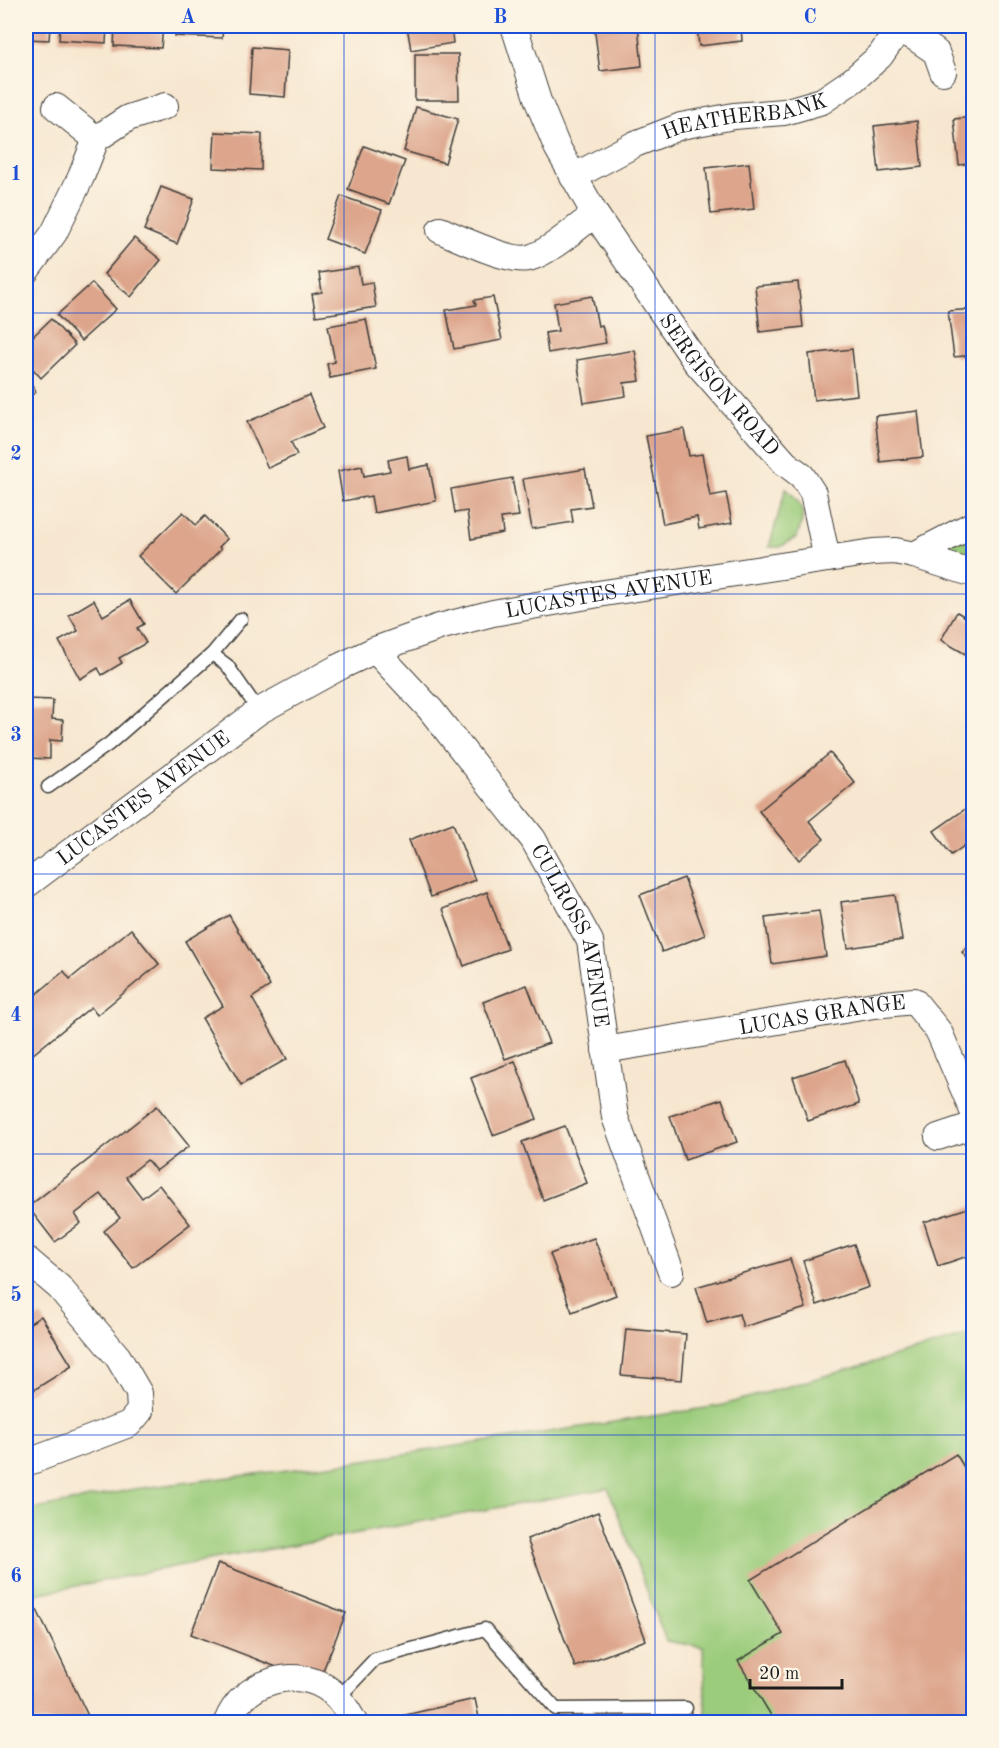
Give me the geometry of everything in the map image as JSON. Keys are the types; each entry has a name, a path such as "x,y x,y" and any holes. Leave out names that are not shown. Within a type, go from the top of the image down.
{"street":[{"name":"SERGISON ROAD","path":"514,26 538,101 557,147 573,177 595,214 696,362 785,463 802,476 813,493 827,559"},
{"name":"HEATHERBANK","path":"573,177 635,144 681,126 734,116 784,112 822,101 853,80 880,56 900,28 936,52 944,72"},
{"path":"26,271 54,233 81,177 96,139 128,118 165,106"},
{"path":"56,107 96,139"},
{"path":"440,230 507,256 527,259 545,250 595,214"},
{"path":"914,555 974,524"},
{"name":"LUCASTES AVENUE","path":"26,885 259,711 375,650 439,627 493,613 604,593 873,552 895,551 914,555 974,574"},
{"name":"CULROSS AVENUE","path":"375,650 430,709 533,838 590,941 615,1116 671,1272"},
{"name":"LUCAS GRANGE","path":"605,1050 874,1005 914,1001 939,1032 974,1113"},
{"path":"938,1137 974,1125"},
{"path":"26,1259 59,1287 118,1357 139,1393 140,1411 129,1424 26,1463"},
{"path":"227,1722 231,1712 246,1695 265,1683 287,1678 310,1680 330,1691 346,1707 354,1722"}],"lane":[{"path":"48,787 110,744 212,654 241,619"},
{"path":"212,654 227,665 259,711"},
{"path":"338,1698 375,1659 485,1629 555,1709 686,1708"}],"green space":[{"path":"786,488 797,500 802,510 800,528 797,537 780,547 769,547"},
{"path":"973,522 973,574 914,555"},
{"path":"973,1334 973,1722 706,1722 703,1647 666,1641 608,1488 203,1561 26,1596 26,1511 134,1489 345,1463 719,1406"}],"building":[{"path":"26,26 50,26 49,40 26,39"},
{"path":"60,26 107,26 106,43 59,40"},
{"path":"115,26 163,26 161,48 114,46"},
{"path":"176,26 223,26 222,38 175,36"},
{"path":"407,26 451,26 453,43 411,50"},
{"path":"594,26 638,26 642,66 600,71"},
{"path":"697,26 741,26 742,41 699,46"},
{"path":"252,47 288,50 285,97 249,94"},
{"path":"415,54 458,54 459,100 415,100"},
{"path":"416,107 458,119 445,163 404,151"},
{"path":"974,117 974,163 959,165 954,119"},
{"path":"917,121 922,167 879,172 874,126"},
{"path":"215,132 262,134 261,170 213,168"},
{"path":"364,146 405,161 389,204 348,189"},
{"path":"749,163 754,209 711,214 706,168"},
{"path":"161,187 194,199 177,244 144,230"},
{"path":"341,196 382,210 365,254 325,239"},
{"path":"134,238 161,260 131,297 104,274"},
{"path":"358,267 361,284 372,282 376,307 316,316 312,294 322,292 319,273"},
{"path":"798,282 803,327 760,332 755,286"},
{"path":"92,283 116,309 81,341 57,315"},
{"path":"592,296 598,326 602,325 606,343 548,353 545,333 558,331 554,303"},
{"path":"493,297 502,340 454,349 446,310 476,305 474,300"},
{"path":"974,309 974,355 954,357 948,311"},
{"path":"51,319 75,345 41,378 26,361 26,343"},
{"path":"366,319 376,369 330,378 327,364 335,362 328,326"},
{"path":"852,349 857,395 814,400 809,354"},
{"path":"635,350 640,381 624,383 626,396 584,403 577,360"},
{"path":"26,374 36,392 26,399"},
{"path":"309,395 323,428 291,442 297,455 268,468 247,422"},
{"path":"918,411 923,457 880,462 875,416"},
{"path":"684,429 689,456 702,454 710,496 726,493 732,523 699,529 697,517 663,524 646,436"},
{"path":"407,456 409,469 429,465 436,501 374,513 371,496 343,501 338,471 362,466 364,476 390,471 388,460"},
{"path":"585,469 592,506 571,509 573,522 532,529 523,479"},
{"path":"512,478 519,516 501,518 503,533 471,539 467,511 455,513 451,489"},
{"path":"183,512 196,525 205,516 227,539 219,547 221,549 176,594 138,556"},
{"path":"94,600 103,616 130,600 144,624 137,628 146,643 119,658 122,663 102,675 98,668 80,679 59,641 78,631 69,615"},
{"path":"957,612 974,622 974,659 941,640"},
{"path":"26,699 53,700 52,719 63,720 62,741 50,740 50,759 26,758"},
{"path":"830,753 855,783 809,821 824,839 799,860 759,811"},
{"path":"974,803 974,839 951,855 934,831"},
{"path":"453,823 475,880 431,897 409,840"},
{"path":"684,878 705,935 662,952 640,895"},
{"path":"487,892 508,949 464,966 443,909"},
{"path":"895,895 902,940 848,948 841,902"},
{"path":"819,911 826,956 772,964 765,918"},
{"path":"229,915 270,986 252,998 287,1059 241,1085 202,1018 223,1006 185,941"},
{"path":"131,929 159,964 97,1015 91,1007 32,1055 26,1047 26,1003 64,971 70,979"},
{"path":"974,943 974,966 962,952"},
{"path":"527,985 549,1043 505,1059 483,1002"},
{"path":"845,1060 859,1104 808,1121 793,1077"},
{"path":"515,1061 537,1119 493,1135 471,1078"},
{"path":"722,1099 737,1142 685,1160 670,1116"},
{"path":"157,1106 189,1146 156,1171 147,1160 126,1177 142,1198 159,1185 190,1224 133,1268 104,1231 120,1218 101,1194 75,1214 81,1223 55,1242 28,1207"},
{"path":"565,1126 587,1183 543,1200 522,1142"},
{"path":"974,1206 974,1254 938,1266 924,1222"},
{"path":"594,1238 616,1295 572,1312 550,1254"},
{"path":"854,1244 869,1287 817,1305 803,1261"},
{"path":"790,1259 806,1308 743,1327 739,1314 707,1323 696,1287"},
{"path":"41,1316 72,1366 26,1395 26,1326"},
{"path":"626,1329 686,1334 682,1380 621,1375"},
{"path":"956,1454 970,1477 974,1475 974,1722 775,1722 738,1661 783,1634 750,1580"},
{"path":"598,1512 646,1640 575,1667 527,1539"},
{"path":"218,1563 346,1613 318,1683 191,1634"},
{"path":"37,1610 91,1722 26,1722 26,1615"},
{"path":"475,1699 480,1722 403,1722 401,1716"}]}
